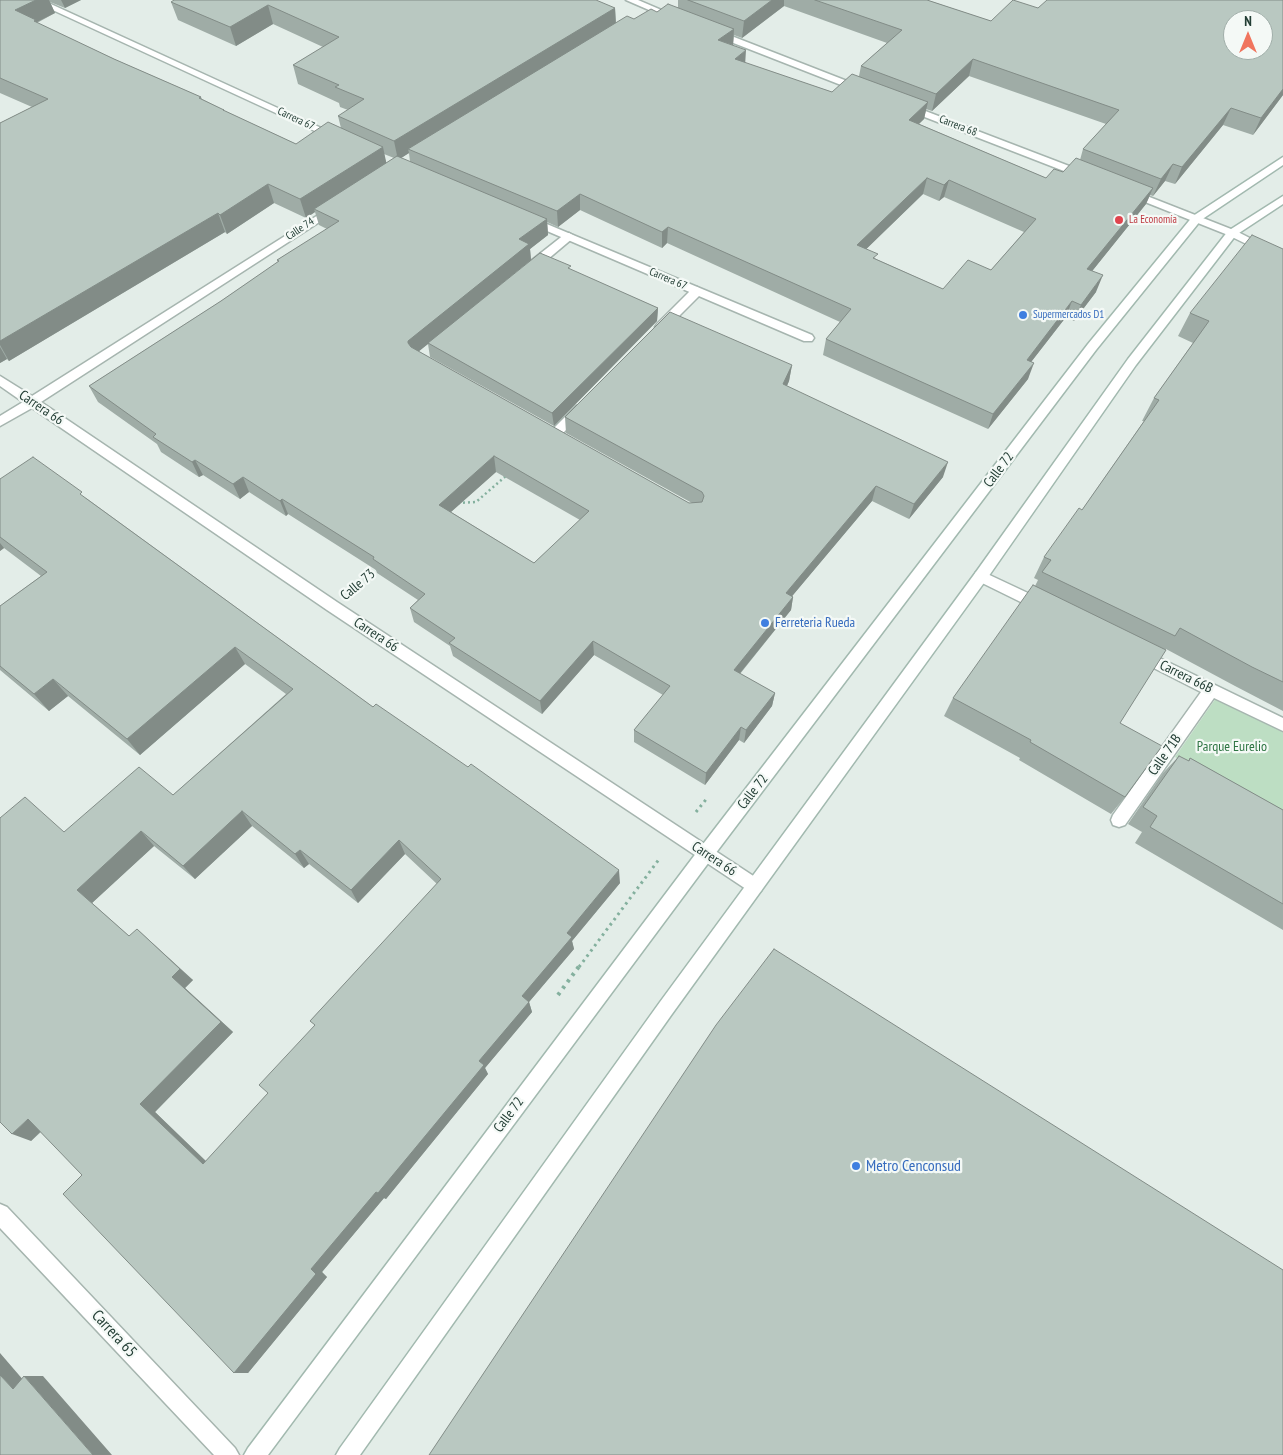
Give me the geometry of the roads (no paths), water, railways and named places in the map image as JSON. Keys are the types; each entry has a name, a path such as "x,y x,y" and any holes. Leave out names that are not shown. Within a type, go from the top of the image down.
{"street":[{"name":"Carrera 67","path":"35,0 346,142"},
{"path":"630,0 650,12 682,20"},
{"path":"710,31 876,95"},
{"name":"Carrera 68","path":"895,102 1098,180"},
{"name":"Calle 72","path":"255,1455 706,853 1092,347 1197,218 1283,160"},
{"path":"1117,188 1232,232 1283,259"},
{"path":"347,1455 755,886 981,576 1132,362 1232,232 1283,199"},
{"name":"Calle 74","path":"0,422 341,204"},
{"name":"Carrera 67","path":"524,218 808,338"},
{"path":"524,273 568,236"},
{"path":"650,339 697,291"},
{"name":"Carrera 66","path":"0,380 332,606 755,886"},
{"path":"555,434 589,400"},
{"path":"981,576 1053,612"},
{"name":"Carrera 66B","path":"1132,651 1283,725"},
{"name":"Calle 71B","path":"1119,820 1211,690"},
{"path":"1164,757 1181,766"},
{"name":"Carrera 65","path":"0,1214 228,1455"}],"place":[{"name":"La Economía","path":"1119,220"},
{"name":"Supermercados D1","path":"1023,315"},
{"name":"Ferreteria Rueda","path":"765,623"},
{"name":"Metro Cenconsud","path":"856,1166"}],"park label":[{"name":"Parque Eurelio","path":"1232,747"}]}
